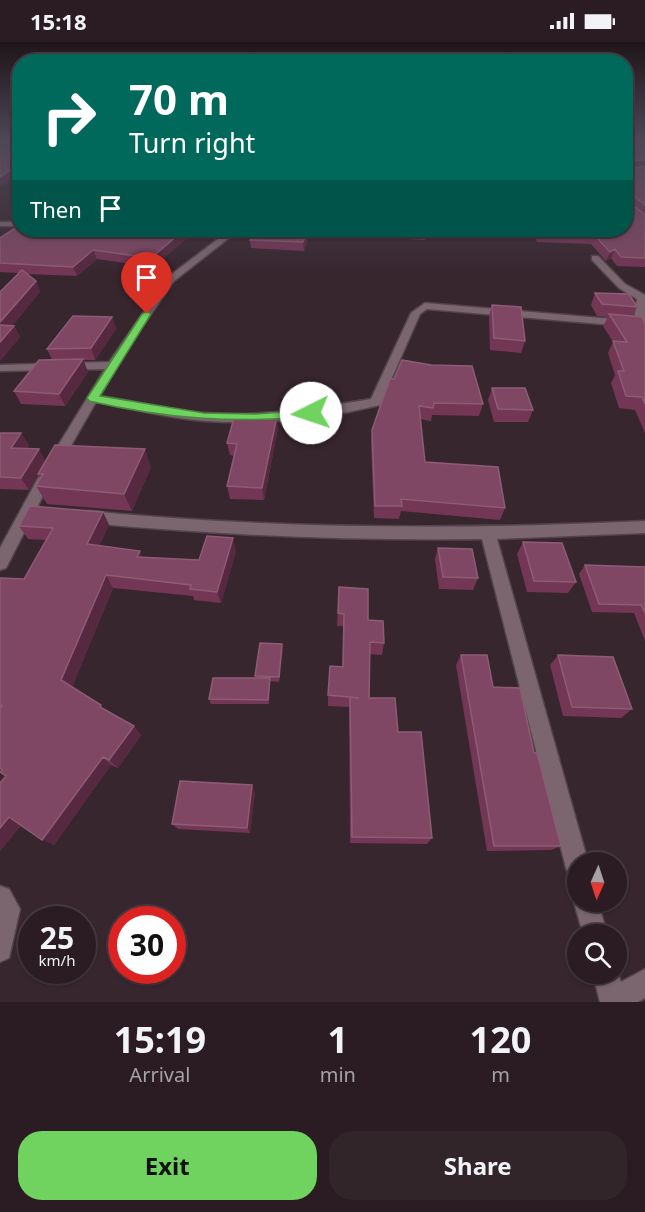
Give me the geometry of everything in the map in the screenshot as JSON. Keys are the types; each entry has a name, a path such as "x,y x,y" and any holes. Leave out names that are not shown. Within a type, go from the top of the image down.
{"street":[{"path":"0,563 34,511 112,365 171,279 226,237"},
{"path":"595,258 622,286 644,299 641,301 639,319 644,327"},
{"path":"93,398 204,417 255,418 311,413 376,402 416,312 425,306 644,327"},
{"path":"0,368 112,365"},
{"path":"73,515 130,522 332,532 488,533 645,527"},
{"path":"488,533 574,852"},
{"path":"0,898 8,909 0,949"},
{"path":"609,984 614,1002 645,982"}],"building":[{"path":"633,186 645,186 645,205 633,195"},
{"path":"633,205 645,215 645,258 621,257 615,249 610,252 596,237 633,237"},
{"path":"12,230 12,237 176,237 151,258 93,250 73,267 0,263 0,238"},
{"path":"252,237 305,237 303,242 250,240"},
{"path":"22,270 36,281 0,322 0,292"},
{"path":"595,293 629,294 637,307 602,304"},
{"path":"492,305 521,307 525,341 494,338"},
{"path":"609,314 642,317 645,324 645,404 642,397 626,396 618,371 624,371 613,341 627,342"},
{"path":"73,316 112,317 91,348 47,349"},
{"path":"0,325 14,326 0,342"},
{"path":"83,359 59,394 14,391 39,360"},
{"path":"402,360 431,365 472,366 483,404 434,403 433,408 419,406 425,462 498,467 505,508 401,499 402,506 375,506 372,430 390,379 394,379"},
{"path":"492,388 525,388 533,410 498,409"},
{"path":"235,414 277,416 262,488 227,486 237,444 227,443"},
{"path":"0,433 21,433 11,448 39,449 21,478 0,477"},
{"path":"55,445 145,449 124,494 36,486 43,474 38,474"},
{"path":"30,506 103,512 87,544 140,551 137,557 199,560 207,536 233,538 217,592 190,589 191,585 106,575 61,680 101,705 100,707 134,726 109,760 103,757 42,840 9,817 0,828 0,783 6,776 0,772 2,770 0,768 0,708 2,706 0,705 0,578 24,579 53,528 19,526"},
{"path":"523,542 562,543 576,582 534,581"},
{"path":"438,548 472,549 478,578 443,577"},
{"path":"585,565 645,567 645,613 641,605 599,604"},
{"path":"339,587 368,589 368,620 383,621 384,643 370,642 369,698 395,698 398,732 421,732 432,838 352,837 350,697 328,695 330,666 343,667 344,614 338,613"},
{"path":"260,643 282,644 279,677 255,676"},
{"path":"461,655 487,655 493,687 520,688 534,753 537,753 561,846 494,846"},
{"path":"558,655 613,657 632,709 572,707"},
{"path":"213,678 270,678 268,700 209,699"},
{"path":"180,781 252,785 247,828 172,824"}],"route":[{"path":"147,314 122,348 93,398 204,417 255,418 311,413"}]}
